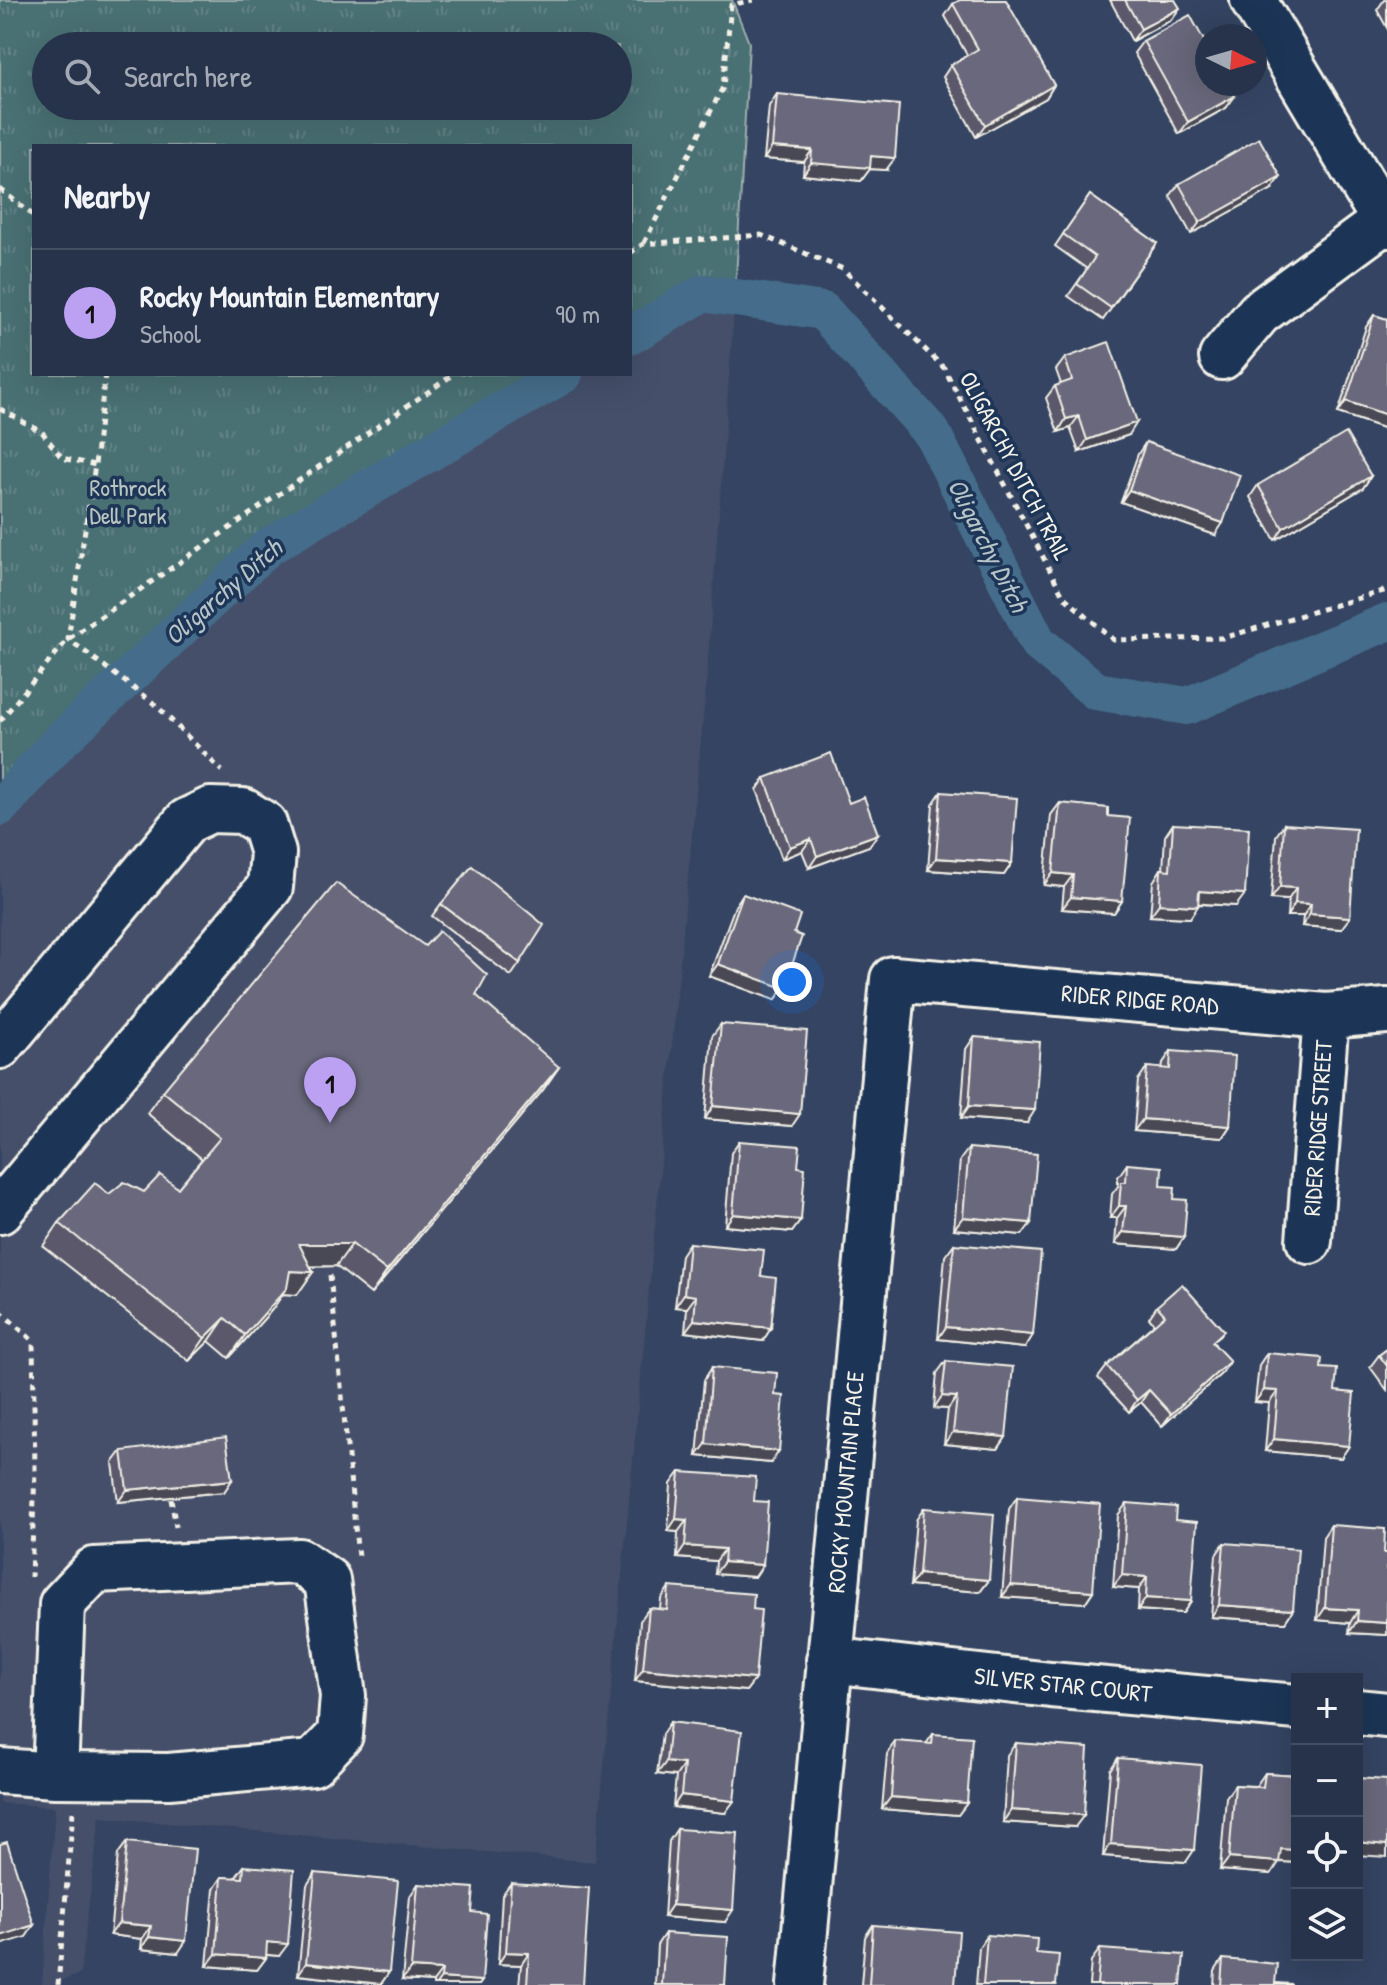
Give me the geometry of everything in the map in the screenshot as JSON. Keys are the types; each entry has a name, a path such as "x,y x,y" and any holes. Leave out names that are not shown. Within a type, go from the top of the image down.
{"street":[{"path":"1222,357 1259,313 1385,224 1253,0"},
{"path":"0,1046 187,821 210,810 243,811 264,824 273,853 270,887 0,1211"},
{"name":"RIDER RIDGE ROAD","path":"893,979 1326,1016 1387,1011"},
{"name":"ROCKY MOUNTAIN PLACE","path":"800,1985 893,979"},
{"name":"RIDER RIDGE STREET","path":"1309,1241 1326,1016"},
{"path":"0,1771 66,1775 169,1776 313,1763 340,1735 343,1696 327,1580 299,1561 94,1570 62,1604 66,1775"},
{"name":"SILVER STAR COURT","path":"829,1660 1051,1685 1291,1706"},
{"path":"1363,1713 1387,1715"}],"path":[{"path":"632,252 643,244 723,87 731,5 753,0"},
{"path":"0,189 32,214"},
{"name":"OLIGARCHY DITCH TRAIL","path":"643,244 761,235 843,269 944,368 1064,597 1114,640 1223,638 1387,590"},
{"path":"68,639 95,465 105,376"},
{"path":"0,721 68,639 451,376"},
{"path":"0,409 42,432 62,458 95,465"},
{"path":"68,639 156,705 224,772"},
{"path":"330,1275 359,1571"},
{"path":"0,1311 33,1341 35,1471 30,1592"},
{"path":"171,1499 177,1532"},
{"path":"58,1985 66,1775"}],"shaded area":[{"path":"703,293 735,297 706,687 595,1862 100,1817 80,1974 51,1985 42,1985 55,1807 0,1803 0,806 58,743 268,547 561,376 632,376 632,335"}],"green space":[{"name":"Rothrock Dell Park","path":"0,0 732,0 749,43 735,297 703,293 632,335 632,144 32,144 32,376 561,376 268,547 58,743 0,806"}],"building":[{"path":"960,0 1006,0 1054,85 985,125 951,65 978,49 953,4"},
{"path":"1125,0 1175,0 1180,8 1141,29"},
{"path":"1190,15 1195,24 1195,96 1235,96 1188,122 1143,41"},
{"path":"777,94 899,105 895,158 871,156 870,168 811,163 812,150 772,147"},
{"path":"1259,138 1281,177 1200,222 1179,184"},
{"path":"1090,195 1157,243 1111,308 1077,284 1095,257 1063,234"},
{"path":"1374,315 1387,319 1387,415 1346,401"},
{"path":"1109,342 1137,422 1087,440 1079,416 1066,419 1055,386 1072,380 1065,358"},
{"path":"1346,433 1371,476 1283,528 1258,485"},
{"path":"1146,442 1240,475 1223,523 1129,490"},
{"path":"831,753 849,803 864,797 878,834 817,856 811,839 790,847 765,778"},
{"path":"941,792 1017,798 1012,863 936,858"},
{"path":"1060,803 1108,808 1108,816 1130,818 1122,901 1071,897 1073,875 1053,873"},
{"path":"1173,824 1249,828 1245,894 1199,891 1198,906 1159,904 1161,869 1170,870"},
{"path":"1284,824 1356,829 1350,917 1310,914 1311,904 1295,903 1296,888 1280,887"},
{"path":"472,866 544,925 520,963 441,904"},
{"path":"336,883 425,946 439,931 487,975 476,995 559,1067 387,1271 352,1244 299,1244 313,1272 290,1271 287,1288 245,1335 225,1318 205,1338 59,1223 95,1183 109,1194 124,1182 144,1192 160,1175 178,1188 220,1138 163,1091"},
{"path":"743,894 800,915 794,933 802,936 784,988 718,964"},
{"path":"721,1024 807,1031 800,1114 713,1106"},
{"path":"974,1037 1040,1042 1035,1110 969,1106"},
{"path":"1171,1051 1235,1056 1230,1126 1143,1119 1147,1067 1170,1069"},
{"path":"739,1141 800,1146 798,1167 805,1168 801,1220 733,1214"},
{"path":"969,1148 1037,1154 1031,1223 963,1217"},
{"path":"1127,1164 1162,1167 1161,1186 1175,1187 1174,1199 1187,1200 1184,1237 1123,1232 1126,1206 1119,1206 1121,1182 1126,1182"},
{"path":"689,1243 764,1250 761,1276 776,1278 771,1328 694,1320 696,1296 684,1294"},
{"path":"954,1244 1041,1252 1033,1335 946,1327"},
{"path":"1182,1284 1224,1331 1212,1342 1230,1361 1171,1414 1149,1390 1137,1400 1107,1366 1165,1315 1157,1306"},
{"path":"1387,1349 1387,1366 1379,1355"},
{"path":"1267,1353 1322,1358 1321,1368 1337,1369 1335,1391 1354,1393 1349,1446 1274,1439 1278,1391 1264,1390"},
{"path":"946,1361 1013,1367 1006,1437 953,1432 957,1397 942,1396"},
{"path":"712,1367 777,1373 775,1395 784,1396 779,1451 706,1444"},
{"path":"226,1437 232,1480 127,1490 122,1451"},
{"path":"680,1472 756,1477 754,1501 768,1502 763,1565 724,1562 725,1549 685,1546 687,1520 676,1519"},
{"path":"1017,1497 1100,1504 1093,1591 1011,1585"},
{"path":"1127,1503 1176,1507 1175,1520 1197,1522 1191,1601 1146,1598 1147,1577 1122,1575"},
{"path":"924,1508 994,1514 989,1580 919,1574"},
{"path":"1331,1525 1385,1529 1387,1623 1357,1621 1358,1610 1325,1608"},
{"path":"1224,1543 1298,1549 1293,1610 1219,1605"},
{"path":"669,1587 754,1594 753,1609 761,1610 755,1679 643,1669 649,1608 667,1610"},
{"path":"670,1722 742,1731 734,1801 681,1795 684,1764 666,1762"},
{"path":"933,1734 972,1737 967,1803 891,1797 895,1741 932,1744"},
{"path":"1016,1743 1088,1748 1084,1815 1011,1810"},
{"path":"1118,1758 1201,1765 1194,1850 1111,1844"},
{"path":"1265,1773 1291,1775 1291,1850 1281,1849 1279,1862 1229,1858 1235,1785 1263,1787"},
{"path":"1363,1778 1387,1780 1387,1845 1363,1843"},
{"path":"677,1829 738,1833 733,1910 672,1905"},
{"path":"7,1842 34,1925 0,1936 0,1844"},
{"path":"127,1842 195,1849 186,1941 149,1937 151,1926 119,1923"},
{"path":"244,1866 294,1870 288,1944 267,1942 266,1958 216,1954 222,1877 243,1878"},
{"path":"315,1873 398,1881 389,1972 306,1963"},
{"path":"511,1883 589,1888 583,1985 527,1985 529,1953 506,1952"},
{"path":"418,1884 474,1888 472,1912 487,1914 482,1981 441,1978 442,1970 411,1968"},
{"path":"873,1925 959,1932 955,1985 869,1985"},
{"path":"665,1933 728,1937 725,1985 662,1985"},
{"path":"987,1935 1037,1939 1036,1953 1059,1955 1056,1985 983,1985"},
{"path":"1100,1949 1184,1955 1181,1985 1097,1985"},
{"path":"1223,1959 1277,1964 1275,1983 1291,1985 1221,1985"}],"waterway":[{"name":"Oligarchy Ditch","path":"632,335 703,293 823,311 932,433 1038,643 1096,691 1187,706 1387,622"},
{"name":"Oligarchy Ditch","path":"0,807 58,743 268,547 561,376"}],"place":[{"name":"Rocky Mountain Elementary","path":"330,1123"}]}
